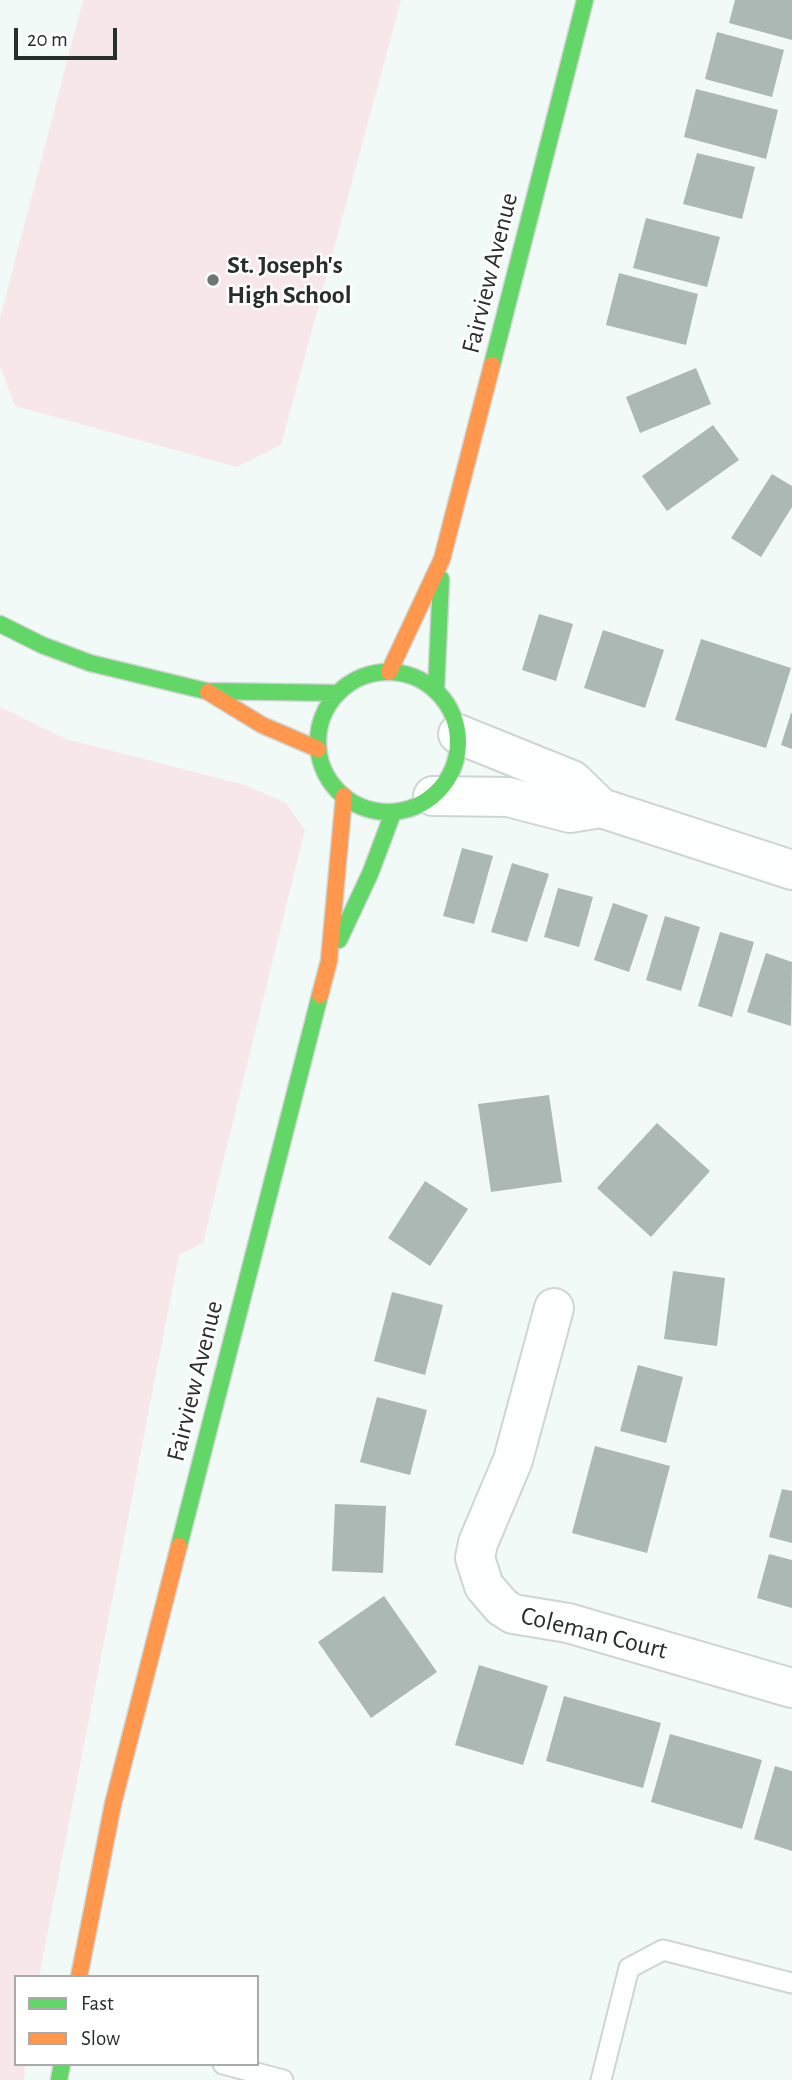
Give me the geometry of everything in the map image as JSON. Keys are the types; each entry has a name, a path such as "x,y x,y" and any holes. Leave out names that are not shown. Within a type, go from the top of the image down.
{"main road":[{"name":"Fairview Avenue","path":"389,672 442,559 585,0"},
{"name":"Fairview Avenue","path":"436,691 442,559"},
{"path":"0,624 42,645 90,663 206,691 338,693"},
{"path":"389,672 422,681 436,691 451,710 458,734 449,778 433,796 415,808 393,813 375,811 344,796 322,767 318,749 322,719 338,693 353,681 389,672"},
{"path":"206,691 262,725 318,749"},
{"name":"Fairview Avenue","path":"79,1975 120,1776 329,961 344,796"},
{"path":"329,961 370,874 393,813"}],"street":[{"path":"458,734 572,780 601,808 792,870"},
{"path":"433,796 508,797 570,813 601,808"},
{"name":"Coleman Court","path":"554,1308 513,1460 478,1543 475,1558 484,1586 502,1607 513,1614 568,1623 792,1688"}],"lane":[{"path":"601,2080 629,1968 663,1950 792,1983"},
{"path":"230,2066 283,2080"}],"shaded area":[{"path":"83,0 401,0 281,445 237,467 15,406 0,366 0,318"},
{"path":"0,707 66,739 245,785 286,803 305,830 203,1243 179,1255 39,1975 14,1975 14,2066 25,2066 24,2080 0,2080"}],"building":[{"path":"735,0 792,0 792,40 729,23"},
{"path":"717,32 784,50 772,97 705,79"},
{"path":"696,89 778,110 766,159 684,137"},
{"path":"697,153 755,167 742,219 683,204"},
{"path":"646,218 720,237 707,287 633,268"},
{"path":"619,273 698,294 686,345 606,325"},
{"path":"696,368 711,404 640,433 626,397"},
{"path":"713,425 739,460 667,511 642,476"},
{"path":"772,474 792,486 792,507 761,557 731,538"},
{"path":"539,614 573,624 556,681 522,670"},
{"path":"603,630 664,650 645,708 584,688"},
{"path":"701,639 791,668 766,748 675,720"},
{"path":"792,713 792,749 781,745"},
{"path":"462,848 493,856 474,924 443,916"},
{"path":"512,863 549,874 527,942 491,932"},
{"path":"558,888 593,897 579,947 544,937"},
{"path":"613,903 648,915 629,972 594,960"},
{"path":"665,916 700,927 681,991 646,980"},
{"path":"720,932 754,942 732,1017 698,1006"},
{"path":"766,953 792,962 791,1026 747,1012"},
{"path":"549,1095 562,1182 491,1192 478,1104"},
{"path":"657,1123 710,1171 651,1237 597,1188"},
{"path":"425,1181 468,1209 430,1266 388,1238"},
{"path":"673,1271 725,1278 717,1346 664,1339"},
{"path":"392,1292 443,1305 425,1375 374,1361"},
{"path":"638,1365 683,1377 666,1443 620,1431"},
{"path":"377,1397 427,1410 410,1475 360,1462"},
{"path":"595,1446 670,1466 647,1553 572,1533"},
{"path":"782,1489 792,1491 792,1543 769,1537"},
{"path":"335,1504 386,1506 383,1573 332,1571"},
{"path":"769,1554 792,1560 792,1608 757,1598"},
{"path":"384,1596 437,1672 371,1718 318,1642"},
{"path":"479,1665 548,1686 523,1765 455,1745"},
{"path":"564,1696 661,1723 643,1788 546,1761"},
{"path":"670,1734 762,1760 742,1829 651,1802"},
{"path":"775,1766 792,1771 792,1851 754,1839"}],"traffic: fast":[{"path":"492,365 585,0"},
{"path":"436,691 441,579"},
{"path":"0,624 42,645 90,663 206,691 338,693"},
{"path":"388,672 415,677 437,693 453,715 458,742 453,769 437,791 415,807 388,812 361,807 339,791 323,769 318,742 323,715 339,693 361,677 388,672"},
{"path":"339,940 370,874 393,813"},
{"path":"179,1546 320,995"},
{"path":"59,2080 62,2066"}],"traffic: slow":[{"path":"389,672 442,559 492,365"},
{"path":"208,692 262,725 318,749"},
{"path":"320,995 329,961 344,796"},
{"path":"79,1975 113,1804 179,1546"}],"place":[{"name":"St. Joseph's High School","path":"213,280"}]}
